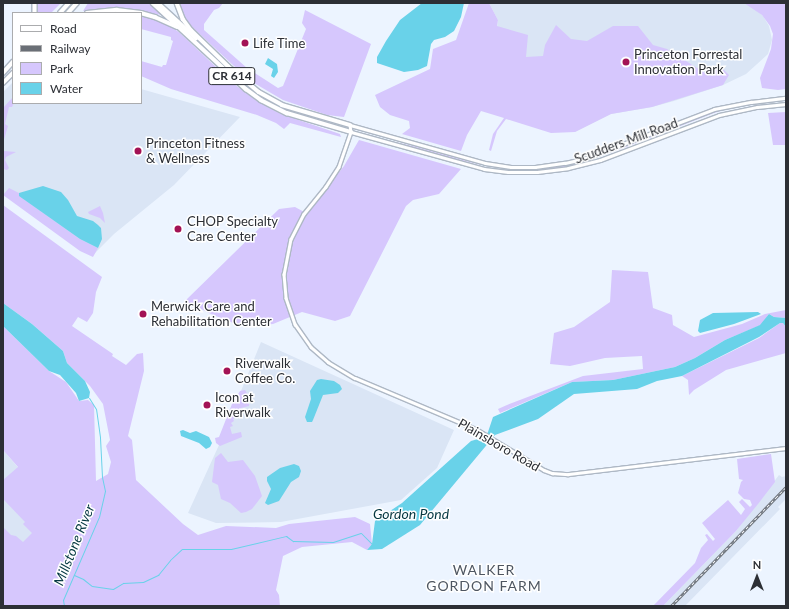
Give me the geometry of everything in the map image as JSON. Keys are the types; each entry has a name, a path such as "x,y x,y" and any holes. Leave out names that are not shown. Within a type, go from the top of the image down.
{"highway":[{"path":"61,12 69,3"},
{"path":"69,12 77,3"},
{"path":"153,3 183,31"},
{"path":"158,3 228,66"},
{"path":"177,3 180,14 187,26 228,66"},
{"path":"93,12 106,10 129,12"},
{"path":"142,13 155,17 183,31"},
{"name":"CR 614","path":"183,31 246,89 261,100 287,112 351,132"},
{"path":"3,73 12,63"},
{"name":"CR 614","path":"228,66 249,84 276,102 350,125"},
{"path":"3,83 12,74"}],"main road":[{"name":"Scudders Mill Road","path":"350,125 485,163 511,167 544,166 565,163 604,152 714,110 751,102 786,98"},
{"name":"Scudders Mill Road","path":"351,132 484,169 508,172 537,172 568,168 600,160 719,115 757,107 786,104"}],"street":[{"path":"350,125 351,132"},
{"path":"351,132 355,127"},
{"name":"Plainsboro Road","path":"351,132 339,167 326,187 304,214 291,239 284,274 286,298 301,335 311,347 337,368 485,434 544,470 563,474 786,448"}],"shaded area":[{"name":"Princeton Forrestal Innovation Park","path":"489,3 748,3 763,16 769,26 772,40 768,54 746,74 723,85 652,107 611,114 575,132 491,70 498,20"},
{"path":"12,83 12,104 142,104 142,89 240,117 174,185 114,234 92,256 3,194 3,92"},
{"path":"261,342 454,430 437,468 401,500 281,522 216,523 188,513 219,445"},
{"path":"3,450 34,486 62,527 3,555"},
{"path":"779,475 782,477 786,476 786,499 778,507 780,509 685,606 663,606 736,531"}],"green space":[{"path":"37,3 61,3 52,12 38,12"},
{"path":"88,3 152,3 162,15 114,7 83,11"},
{"path":"181,3 223,3 219,8 214,10 204,24 204,30 247,68 278,88 283,86 306,29 302,23 305,10 371,44 344,117 327,115 283,100 249,80 190,25 181,11"},
{"path":"469,3 489,3 498,20 497,26 528,35 526,57 543,56 545,45 556,25 571,39 587,41 613,26 638,26 653,45 667,49 705,73 718,64 729,75 723,85 652,107 611,114 575,132 551,133 506,119 497,131 491,151 489,150 493,134 504,118 481,111 467,135 461,151 402,134 410,128 409,121 390,115 380,107 375,95 430,69 433,49 456,40"},
{"path":"744,3 786,3 786,89 778,90 762,88 760,78 771,49 773,34 770,26 762,15"},
{"path":"142,15 168,24 180,33 234,84 257,101 281,114 340,134 341,137 290,123 284,129 276,123 257,115 171,89 142,76 142,61 162,67 163,65 166,65 173,41 171,40 171,37 142,29"},
{"path":"12,98 12,104 14,104 12,107 9,107 5,124 8,126 3,143 3,108"},
{"path":"745,104 714,113 608,154 692,119"},
{"path":"786,112 786,145 773,145 768,113"},
{"path":"359,140 461,169 439,194 413,200 406,206 350,316 335,321 302,312 273,324 250,326 238,325 185,301 279,209 295,207 306,213 344,166"},
{"path":"386,140 413,146 481,165 437,155"},
{"path":"4,151 16,152 6,157 5,160 9,168 7,170 3,169"},
{"path":"597,157 571,166 541,171 492,169 544,168 577,163"},
{"path":"9,188 19,193 25,200 80,239 98,248 93,257 80,251 3,195"},
{"path":"3,205 102,277 96,292 93,313 87,322 78,317 72,326 113,354 112,356 126,365 137,354 143,353 144,371 128,436 132,440 136,480 183,524 198,535 226,526 276,528 289,524 355,517 370,524 372,544 367,550 352,542 302,547 283,556 276,590 279,595 280,606 3,606 3,527 11,535 16,536 23,542 32,533 23,524 25,522 3,499 3,480 18,467 3,450 3,326 49,371 66,382 79,401 88,400 94,405 96,481 108,474 111,462 106,446 110,440 103,404 90,386 67,363 63,351 32,324 3,303"},
{"path":"100,206 105,223 100,218 89,214 88,212"},
{"path":"612,270 648,272 653,308 672,315 673,325 694,337 742,324 765,314 786,310 786,318 774,317 769,314 761,325 725,340 695,358 675,367 613,380 572,382 500,413 498,409 583,376 643,369 642,356 605,358 570,366 550,364 554,333 574,327 610,302"},
{"path":"780,323 783,323 786,327 786,353 726,370 694,390 689,395 688,380 682,376 759,338"},
{"path":"245,390 248,395 246,401 249,401 249,406 241,408 240,416 233,419 234,421 231,423 233,426 230,427 232,434 241,432 242,437 220,446 216,443 215,438 219,437 232,404 240,391"},
{"path":"221,453 228,462 243,460 255,476 262,496 252,509 246,512 241,513 230,503 221,499 218,485 212,482 215,458"},
{"path":"771,454 775,482 758,504 736,531 663,606 653,606 695,563 701,548 708,540 705,535 707,534 713,541 715,539 702,523 728,500 741,515 745,509 739,502 742,499 750,507 752,505 750,500 744,499 738,493 743,480 739,479 737,459"}],"water":[{"path":"422,3 464,3 461,17 454,31 445,37 434,40 431,44 427,66 418,70 404,72 377,63 377,57 400,20"},
{"path":"268,58 277,64 278,72 274,78 271,76 273,69 265,64"},
{"path":"43,186 61,192 68,200 77,216 93,221 101,228 102,239 98,248 80,239 19,196 19,193"},
{"path":"3,303 32,324 63,351 67,363 85,381 90,392 89,398 79,401 76,393 60,375 49,371 3,326"},
{"path":"758,312 761,314 734,324 700,333 698,331 700,320 713,313"},
{"name":"Gordon Pond","path":"769,314 774,317 786,318 786,327 783,323 780,323 759,337 682,376 657,381 637,389 574,394 538,419 495,435 420,525 382,549 367,550 372,544 375,521 402,503 471,441 485,437 493,417 572,382 613,380 675,367 695,358 725,340 760,325"},
{"path":"321,379 334,381 340,385 342,389 338,393 323,395 312,422 307,422 305,417 311,399 310,391 317,380"},
{"path":"183,430 190,433 196,431 209,437 212,443 210,447 206,449 199,443 181,436 180,431"},
{"path":"294,464 299,466 301,471 299,477 291,482 279,501 268,505 265,503 271,489 267,481 267,477 280,468"}],"waterway":[{"name":"Millstone River","path":"64,606 63,600 99,517 105,491 102,477 100,437 96,409 89,398"},
{"path":"74,575 83,579 92,586 113,589 123,583 143,582 158,575 170,560 182,549 231,549 286,536 293,541 333,542 361,533 372,544"}],"railway":[{"path":"671,606 786,487"}],"place":[{"name":"Life Time","path":"245,43"},
{"name":"Princeton Forrestal Innovation Park","path":"626,62"},
{"name":"Princeton Fitness & Wellness","path":"138,151"},
{"name":"CHOP Specialty Care Center","path":"178,229"},
{"name":"Merwick Care and Rehabilitation Center","path":"143,314"},
{"name":"Riverwalk Coffee Co.","path":"227,371"},
{"name":"Icon at Riverwalk","path":"207,405"}],"district":[{"name":"WALKER GORDON FARM","path":"484,578"}]}
